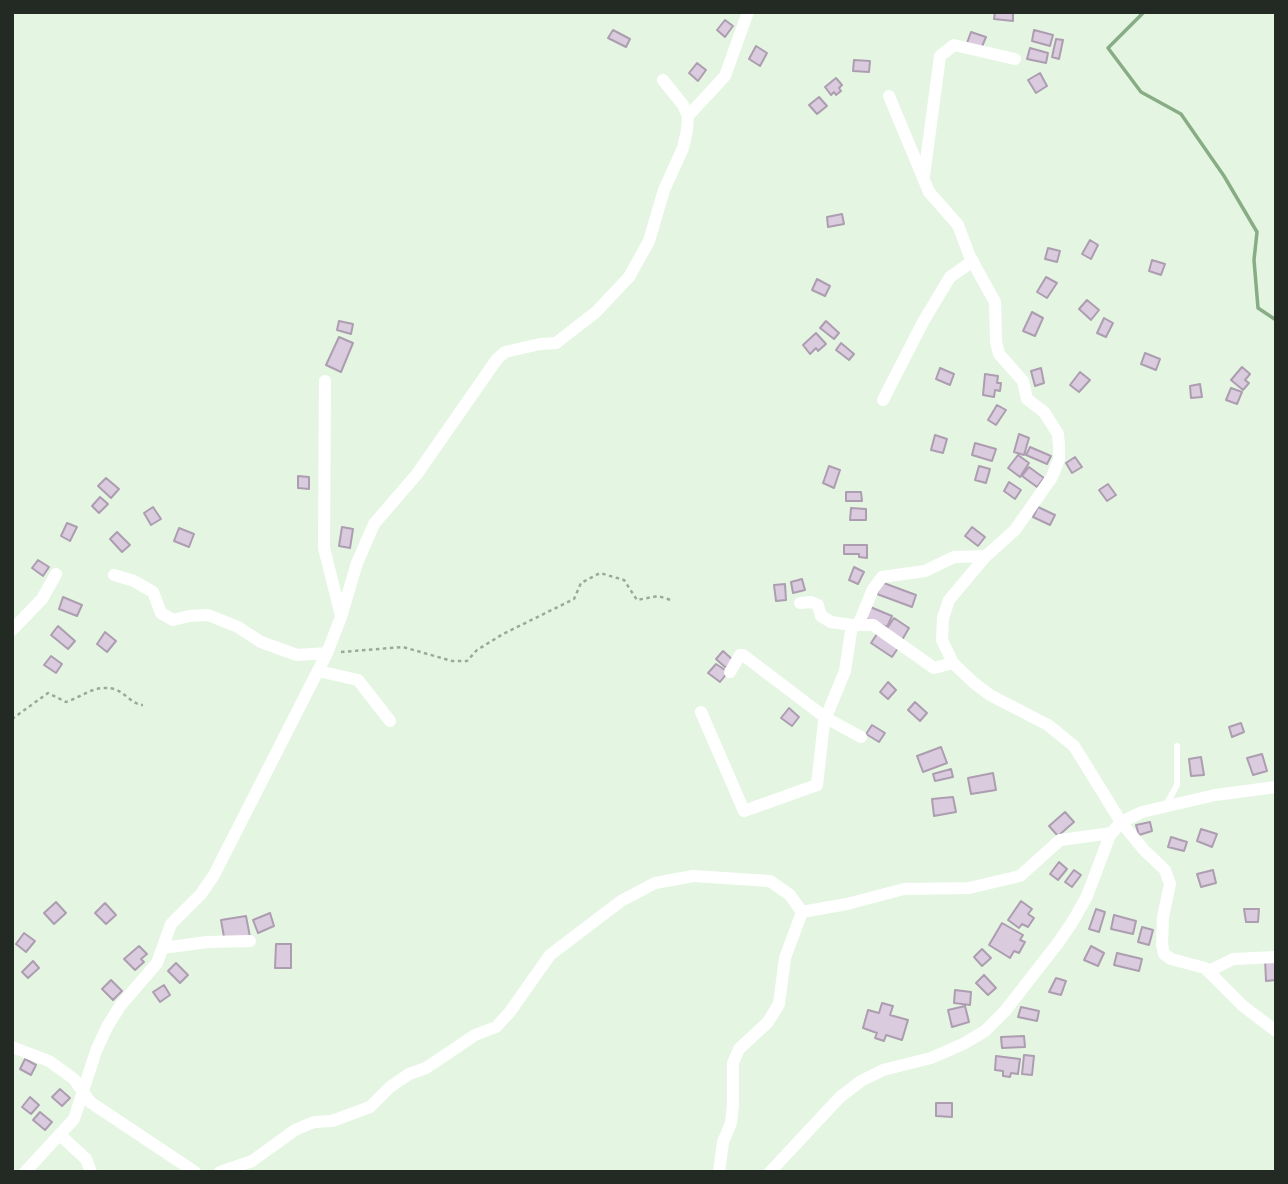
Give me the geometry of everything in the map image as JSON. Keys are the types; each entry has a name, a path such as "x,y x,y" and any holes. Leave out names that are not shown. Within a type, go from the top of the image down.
{"street":[{"path":"688,116 725,76 748,12"},
{"path":"923,176 940,56 954,45 1015,59"},
{"path":"24,1172 74,1119 96,1051 107,1027 120,1006 149,974 163,948 171,924 197,899 214,875 327,653 357,563 374,524 417,474 497,359 505,352 556,343 597,312 629,277 649,241 664,190 683,148 688,116 683,105 663,80"},
{"path":"890,96 929,192 958,225 995,302 999,354 1023,381 1027,399 1044,412 1058,434 1059,459 1052,477 1015,530 986,556 949,600 943,618 943,640 953,663 974,683 990,695 1048,724 1068,741 1098,782 1121,822 1144,850 1161,865 1170,879 1163,917 1164,954 1171,959 1201,966 1209,971 1243,1006 1276,1031"},
{"path":"883,400 923,322 950,277 973,261"},
{"path":"325,381 324,548 341,617"},
{"path":"701,712 744,811 817,785 826,718 845,671 856,624 873,589 882,578 925,571 954,557 986,556"},
{"path":"12,630 43,599 56,574"},
{"path":"114,575 134,581 153,592 161,613 173,620 208,615 238,627 261,642 297,655 327,653"},
{"path":"800,603 811,602 818,605 821,616 831,622 873,625 934,668 953,663"},
{"path":"730,672 740,655 743,655 826,718 861,737"},
{"path":"318,671 358,680 390,721"},
{"path":"770,1172 840,1097 861,1081 883,1069 921,1061 963,1044 985,1031 1005,1011 1073,921 1087,896 1112,833 1121,822 1142,812 1215,795 1276,787"},
{"path":"802,912 904,889 969,888 1020,876 1060,841 1112,833"},
{"path":"220,1172 252,1161 295,1130 314,1122 340,1119 370,1107 390,1087 409,1074 426,1068 475,1035 496,1027 550,955 621,901 655,883 693,876 770,881 790,895 802,912"},
{"path":"719,1172 723,1142 731,1123 733,1063 739,1049 768,1022 779,1004 785,958 802,912"},
{"path":"163,948 206,942 250,941"},
{"path":"1209,971 1233,959 1276,957"},
{"path":"12,1047 49,1061 74,1079 82,1094 102,1111 195,1172"},
{"path":"60,1135 86,1159 91,1172"}],"lane":[{"path":"1165,807 1177,785 1177,746"}],"path":[{"path":"327,653 403,647 452,661 467,661 477,650 503,634 564,606 574,599 581,583 600,573 624,580 638,600 658,596 671,600"},
{"path":"12,719 48,693 66,702 85,692 97,689 114,690 138,705 143,705"}],"building":[{"path":"995,12 1013,12 1013,21 994,19"},
{"path":"725,20 733,26 725,37 717,30"},
{"path":"613,30 630,39 626,47 608,38"},
{"path":"1034,30 1053,35 1050,46 1032,41"},
{"path":"971,32 986,37 981,49 967,43"},
{"path":"1056,39 1063,40 1059,59 1052,57"},
{"path":"756,46 767,53 760,66 749,59"},
{"path":"1030,48 1048,53 1046,63 1027,59"},
{"path":"854,60 870,61 869,72 853,71"},
{"path":"697,63 706,70 698,81 689,73"},
{"path":"1040,73 1047,86 1036,93 1028,80"},
{"path":"836,78 842,85 839,88 841,91 831,95 825,87"},
{"path":"819,97 827,106 817,114 809,105"},
{"path":"842,214 844,224 828,227 827,217"},
{"path":"1090,240 1098,245 1091,259 1082,254"},
{"path":"1048,248 1060,251 1057,262 1045,259"},
{"path":"1152,260 1165,264 1161,275 1149,271"},
{"path":"1046,277 1057,283 1047,298 1037,292"},
{"path":"817,279 830,286 825,296 812,290"},
{"path":"1087,300 1099,310 1091,320 1079,309"},
{"path":"1032,312 1043,318 1035,336 1023,331"},
{"path":"1104,318 1113,323 1106,337 1097,333"},
{"path":"339,321 353,324 351,334 337,330"},
{"path":"826,321 839,333 834,339 820,328"},
{"path":"816,333 826,344 810,354 803,345"},
{"path":"339,337 353,343 341,372 326,365"},
{"path":"841,343 854,354 849,360 836,350"},
{"path":"1145,353 1160,359 1156,370 1141,364"},
{"path":"1242,367 1250,374 1245,380 1249,383 1243,390 1231,380"},
{"path":"940,368 954,374 950,385 936,379"},
{"path":"1041,368 1044,383 1035,386 1031,371"},
{"path":"1080,372 1090,380 1079,392 1070,385"},
{"path":"985,374 998,376 997,383 1001,383 1000,391 995,390 994,397 983,395"},
{"path":"1200,384 1202,397 1191,398 1190,386"},
{"path":"1231,388 1242,392 1237,404 1226,400"},
{"path":"997,405 1006,410 996,425 988,420"},
{"path":"1019,434 1029,438 1024,455 1014,452"},
{"path":"935,435 947,439 943,453 931,450"},
{"path":"975,443 996,449 992,461 972,455"},
{"path":"1030,447 1051,456 1047,464 1026,455"},
{"path":"1018,455 1029,463 1020,477 1008,468"},
{"path":"1075,457 1082,467 1072,473 1066,463"},
{"path":"829,466 840,470 834,488 823,483"},
{"path":"979,466 990,469 986,483 975,480"},
{"path":"1029,467 1044,478 1037,487 1022,476"},
{"path":"298,476 309,477 309,489 298,488"},
{"path":"106,478 119,489 111,498 98,486"},
{"path":"1009,482 1021,490 1015,499 1004,491"},
{"path":"1108,484 1116,495 1107,501 1099,490"},
{"path":"846,492 861,492 862,501 846,501"},
{"path":"100,497 108,504 99,513 92,506"},
{"path":"153,507 161,519 151,525 144,513"},
{"path":"1038,507 1055,515 1050,525 1033,517"},
{"path":"851,508 866,509 866,520 850,520"},
{"path":"67,523 77,527 70,541 61,536"},
{"path":"342,527 353,529 350,548 339,546"},
{"path":"972,527 985,537 978,546 965,536"},
{"path":"179,528 194,534 189,547 174,541"},
{"path":"117,532 130,545 122,552 110,539"},
{"path":"844,545 867,545 867,558 859,557 859,554 844,554"},
{"path":"38,560 49,567 43,576 32,568"},
{"path":"854,567 864,572 858,584 849,580"},
{"path":"802,579 805,590 793,593 791,582"},
{"path":"881,582 916,595 912,607 877,594"},
{"path":"785,584 786,600 776,601 774,585"},
{"path":"63,597 82,605 77,616 59,609"},
{"path":"868,606 892,616 887,627 864,618"},
{"path":"894,618 909,628 902,640 886,630"},
{"path":"58,626 75,641 68,649 51,635"},
{"path":"879,631 900,645 892,657 871,643"},
{"path":"105,632 116,641 107,652 97,644"},
{"path":"723,651 733,660 726,668 716,659"},
{"path":"51,656 62,664 56,673 44,665"},
{"path":"716,664 728,672 720,682 708,673"},
{"path":"888,682 896,690 888,699 880,692"},
{"path":"915,702 927,713 920,721 908,710"},
{"path":"789,708 799,717 792,726 781,718"},
{"path":"1241,723 1244,732 1232,737 1229,727"},
{"path":"872,725 885,733 879,742 866,734"},
{"path":"941,747 947,763 923,772 917,756"},
{"path":"1262,754 1267,771 1253,775 1247,758"},
{"path":"1201,757 1204,775 1191,776 1189,759"},
{"path":"951,769 953,777 935,781 933,774"},
{"path":"993,773 996,790 971,794 968,778"},
{"path":"953,797 956,812 934,816 932,799"},
{"path":"1065,812 1074,822 1058,836 1049,826"},
{"path":"1150,822 1152,831 1139,835 1136,825"},
{"path":"1201,829 1217,834 1212,847 1197,841"},
{"path":"1171,837 1187,842 1184,851 1168,847"},
{"path":"1059,862 1067,869 1058,880 1050,874"},
{"path":"1074,870 1081,875 1072,887 1065,882"},
{"path":"1213,870 1216,883 1201,887 1197,874"},
{"path":"1021,901 1032,909 1028,914 1034,918 1028,927 1022,924 1019,928 1008,920"},
{"path":"56,902 66,913 54,924 44,913"},
{"path":"105,903 116,915 106,924 95,913"},
{"path":"1096,909 1105,912 1099,932 1089,929"},
{"path":"1244,909 1259,909 1258,922 1246,922"},
{"path":"270,913 274,926 258,933 253,920"},
{"path":"1114,915 1136,921 1133,934 1111,929"},
{"path":"246,916 250,937 224,937 221,920"},
{"path":"1002,923 1023,935 1020,940 1025,942 1019,953 1014,951 1010,958 989,945"},
{"path":"1142,927 1153,930 1149,945 1138,942"},
{"path":"24,933 35,941 26,952 16,944"},
{"path":"276,944 291,944 291,968 275,968"},
{"path":"139,946 147,954 141,959 144,962 135,970 124,959"},
{"path":"1091,946 1104,953 1098,966 1084,960"},
{"path":"982,949 991,958 982,966 974,957"},
{"path":"1117,953 1142,959 1139,971 1114,965"},
{"path":"1265,958 1276,958 1276,980 1266,981"},
{"path":"33,961 39,968 28,978 22,972"},
{"path":"176,963 188,975 180,983 168,971"},
{"path":"984,975 996,988 988,995 976,983"},
{"path":"1056,978 1066,981 1061,995 1049,992"},
{"path":"111,980 122,991 113,1000 102,989"},
{"path":"164,985 170,995 160,1002 153,992"},
{"path":"955,990 971,992 970,1005 954,1003"},
{"path":"882,1003 893,1006 890,1015 908,1020 902,1040 886,1035 884,1041 875,1038 877,1033 863,1028 868,1010 879,1013"},
{"path":"965,1006 969,1022 952,1027 948,1010"},
{"path":"1021,1007 1039,1011 1037,1021 1018,1017"},
{"path":"1024,1036 1025,1047 1002,1048 1001,1037"},
{"path":"1024,1055 1034,1056 1032,1075 1022,1074"},
{"path":"996,1056 1020,1059 1018,1074 1003,1076 1003,1071 995,1070"},
{"path":"25,1059 36,1065 31,1075 20,1069"},
{"path":"60,1089 70,1098 62,1106 52,1097"},
{"path":"30,1097 39,1105 31,1114 22,1107"},
{"path":"936,1103 952,1103 952,1117 936,1116"},
{"path":"40,1112 52,1122 45,1130 33,1120"}],"waterway":[{"path":"1144,12 1108,48 1141,92 1181,114 1224,176 1257,232 1254,260 1258,308 1276,320"}]}
